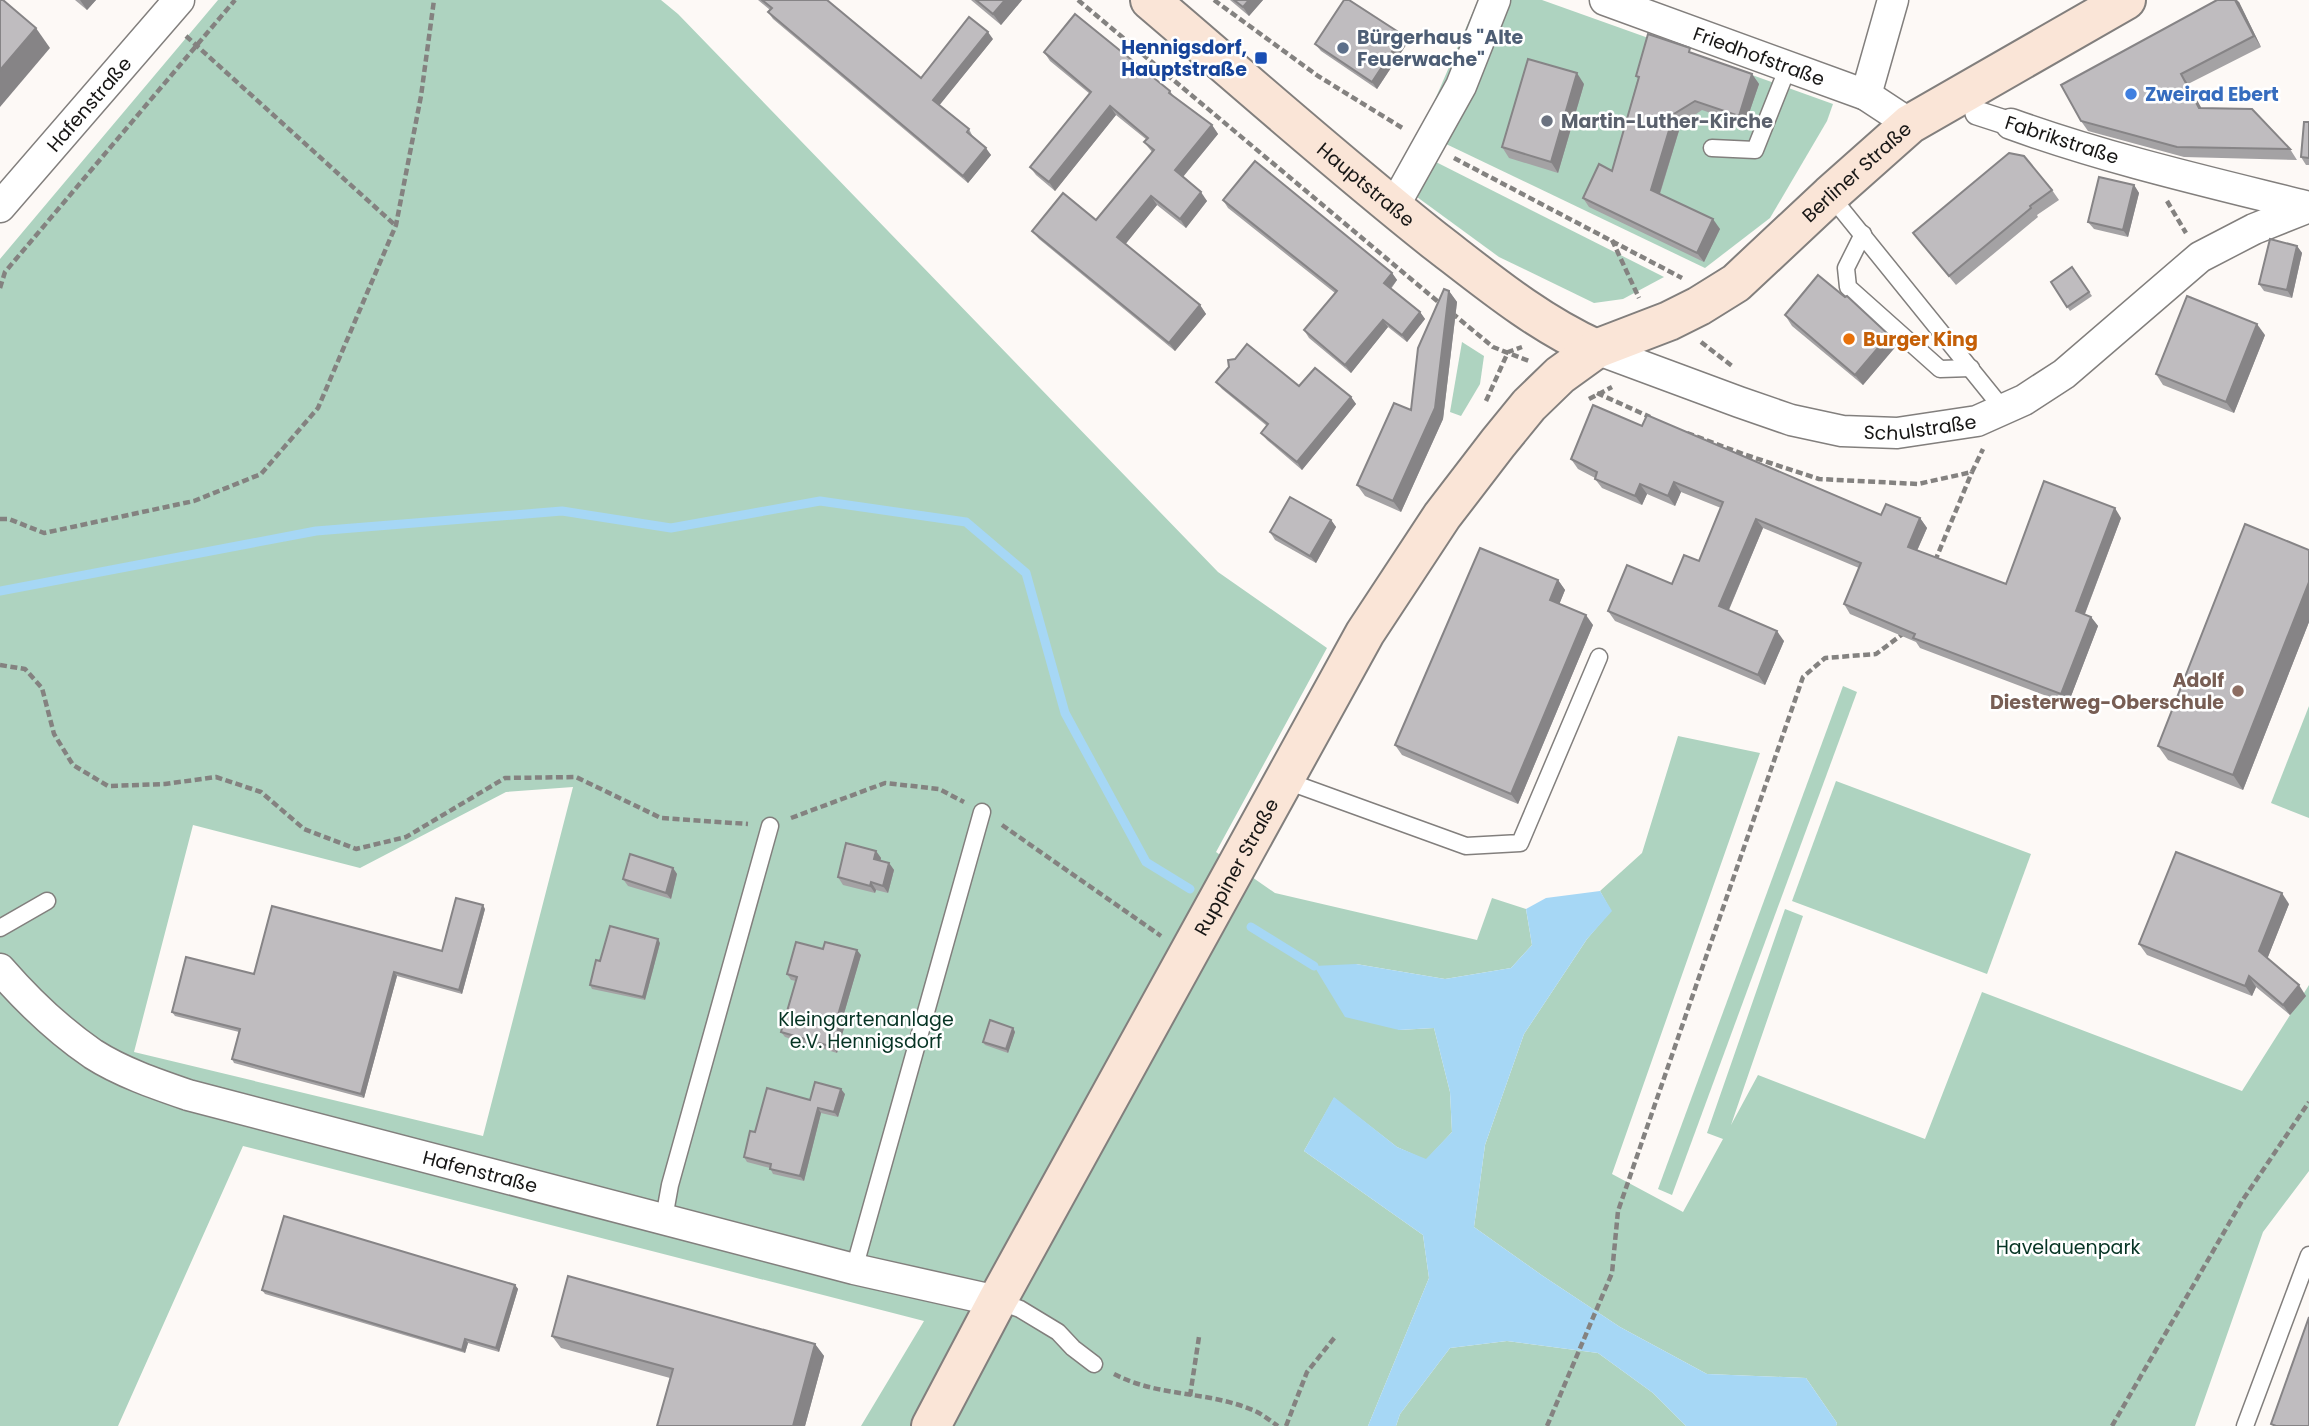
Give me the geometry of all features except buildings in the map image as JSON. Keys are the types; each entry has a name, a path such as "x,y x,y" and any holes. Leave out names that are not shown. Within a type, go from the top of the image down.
{"main road":[{"name":"Hauptstraße","path":"1150,0 1394,208 1495,288 1549,325 1596,349"},
{"name":"Berliner Straße","path":"1596,349 1669,321 1737,283 1830,194 1910,124 2126,0"},
{"name":"Ruppiner Straße","path":"932,1426 997,1301 1365,633 1442,516 1530,405 1560,375 1596,349"}],"street":[{"path":"1394,208 1461,86 1495,0"},
{"name":"Friedhofstraße","path":"1605,0 1866,96 1910,124"},
{"path":"1866,96 1893,0"},
{"name":"Hafenstraße","path":"0,207 171,9"},
{"name":"Fabrikstraße","path":"1977,113 2060,142 2147,167 2309,207"},
{"name":"Fabrikstraße","path":"2200,257 2254,229 2309,207"},
{"name":"Schulstraße","path":"1596,349 1739,402 1791,419 1842,431 1897,433 1977,421 2024,400 2064,374 2200,257"},
{"name":"Hafenstraße","path":"0,969 28,1001 93,1054 146,1080 188,1095 854,1269 997,1301"}],"lane":[{"path":"1712,148 1755,150 1788,67"},
{"path":"1830,194 2003,410"},
{"path":"1863,234 1846,268 1848,287 1940,369 1971,368"},
{"path":"1284,780 1466,846 1520,843 1599,657"},
{"path":"854,1269 982,811"},
{"path":"664,1218 670,1185 771,825"},
{"path":"0,928 47,901"},
{"path":"2245,1426 2309,1255"},
{"path":"997,1301 1020,1308 1058,1332 1094,1364"}],"path":[{"path":"0,288 5,272 235,0"},
{"path":"0,519 9,519 44,533 194,501 261,474 318,408 396,225 421,96 433,0"},
{"path":"1078,0 1493,347"},
{"path":"1214,0 1318,76 1429,144 1687,281"},
{"path":"171,9 196,45 396,225"},
{"path":"2147,167 2200,257"},
{"path":"1612,240 1640,302"},
{"path":"1702,341 1735,368"},
{"path":"1598,394 1656,420"},
{"path":"1931,570 1972,472"},
{"path":"1547,1426 1612,1273 1618,1211 1803,677 1825,658 1876,654 1906,631"},
{"path":"0,665 25,669 42,688 54,734 73,765 108,786 165,784 216,777 261,792 304,829 356,849 406,837 505,778 576,778 660,818 771,825 885,783 939,789 982,811 1146,923 1195,945"},
{"path":"2112,1426 2242,1201 2309,1102"},
{"path":"1286,1426 1307,1372 1335,1337"},
{"path":"1190,1396 1199,1338"},
{"path":"1094,1364 1128,1382 1162,1392 1231,1402 1253,1409 1278,1426"}],"green space":[{"name":"Kleingartenanlage e.V. Hennigsdorf","path":"218,0 661,0 678,14 1218,572 1327,648 1216,852 1275,893 1477,940 1492,898 1526,909 1532,945 1511,968 1445,979 1356,964 1399,1030 1434,1028 1450,1092 1452,1132 1426,1160 1397,1147 1334,1098 1304,1151 1423,1235 1429,1278 1368,1426 861,1426 924,1321 243,1146 118,1426 0,1426 0,259","holes":["573,787 483,1136 134,1052 193,825 360,868 506,792"]},
{"path":"1478,0 1542,0 1833,104 1827,121 1770,218 1705,268 1421,132"},
{"path":"1432,160 1664,277 1623,299 1594,303 1499,257 1417,197"},
{"path":"1462,342 1484,356 1480,384 1461,416 1450,412"},
{"path":"1843,686 1857,692 1672,1195 1658,1189"},
{"path":"2309,706 2309,818 2271,803"},
{"name":"Havelauenpark","path":"1678,736 1760,753 1612,1174 1683,1212 1723,1139 1707,1133 1785,909 1803,916 1731,1125 1758,1075 1925,1139 1982,992 2242,1091 2309,985 2309,1171 2263,1232 2195,1426 1836,1426 1837,1423 1806,1378 1707,1374 1620,1327 1474,1227 1485,1145 1524,1034 1587,939 1611,911 1600,891 1642,853"},
{"path":"1836,781 2031,854 1987,974 1792,901"},
{"path":"1507,1341 1598,1353 1653,1393 1686,1426 1396,1426 1400,1414 1450,1348"}],"water":[{"path":"1600,891 1612,911 1587,939 1524,1034 1485,1145 1474,1227 1620,1327 1707,1374 1806,1378 1837,1423 1836,1426 1686,1426 1653,1393 1598,1353 1507,1341 1450,1348 1400,1414 1396,1426 1368,1426 1429,1278 1423,1235 1304,1151 1334,1097 1397,1147 1426,1159 1452,1132 1450,1092 1434,1028 1399,1030 1345,1017 1314,966 1356,964 1445,979 1511,968 1532,945 1526,909 1546,898"}],"waterway":[{"path":"0,591 316,531 562,511 671,528 820,501 966,522 1026,573 1065,713 1146,862 1190,889"},
{"path":"1251,927 1314,966"}],"place":[{"name":"Bürgerhaus \"Alte Feuerwache\"","path":"1343,48"},
{"name":"Hennigsdorf, Hauptstraße","path":"1261,58"},
{"name":"Zweirad Ebert","path":"2131,94"},
{"name":"Martin-Luther-Kirche","path":"1547,121"},
{"name":"Burger King","path":"1849,339"},
{"name":"Adolf Diesterweg-Oberschule","path":"2238,691"}]}
